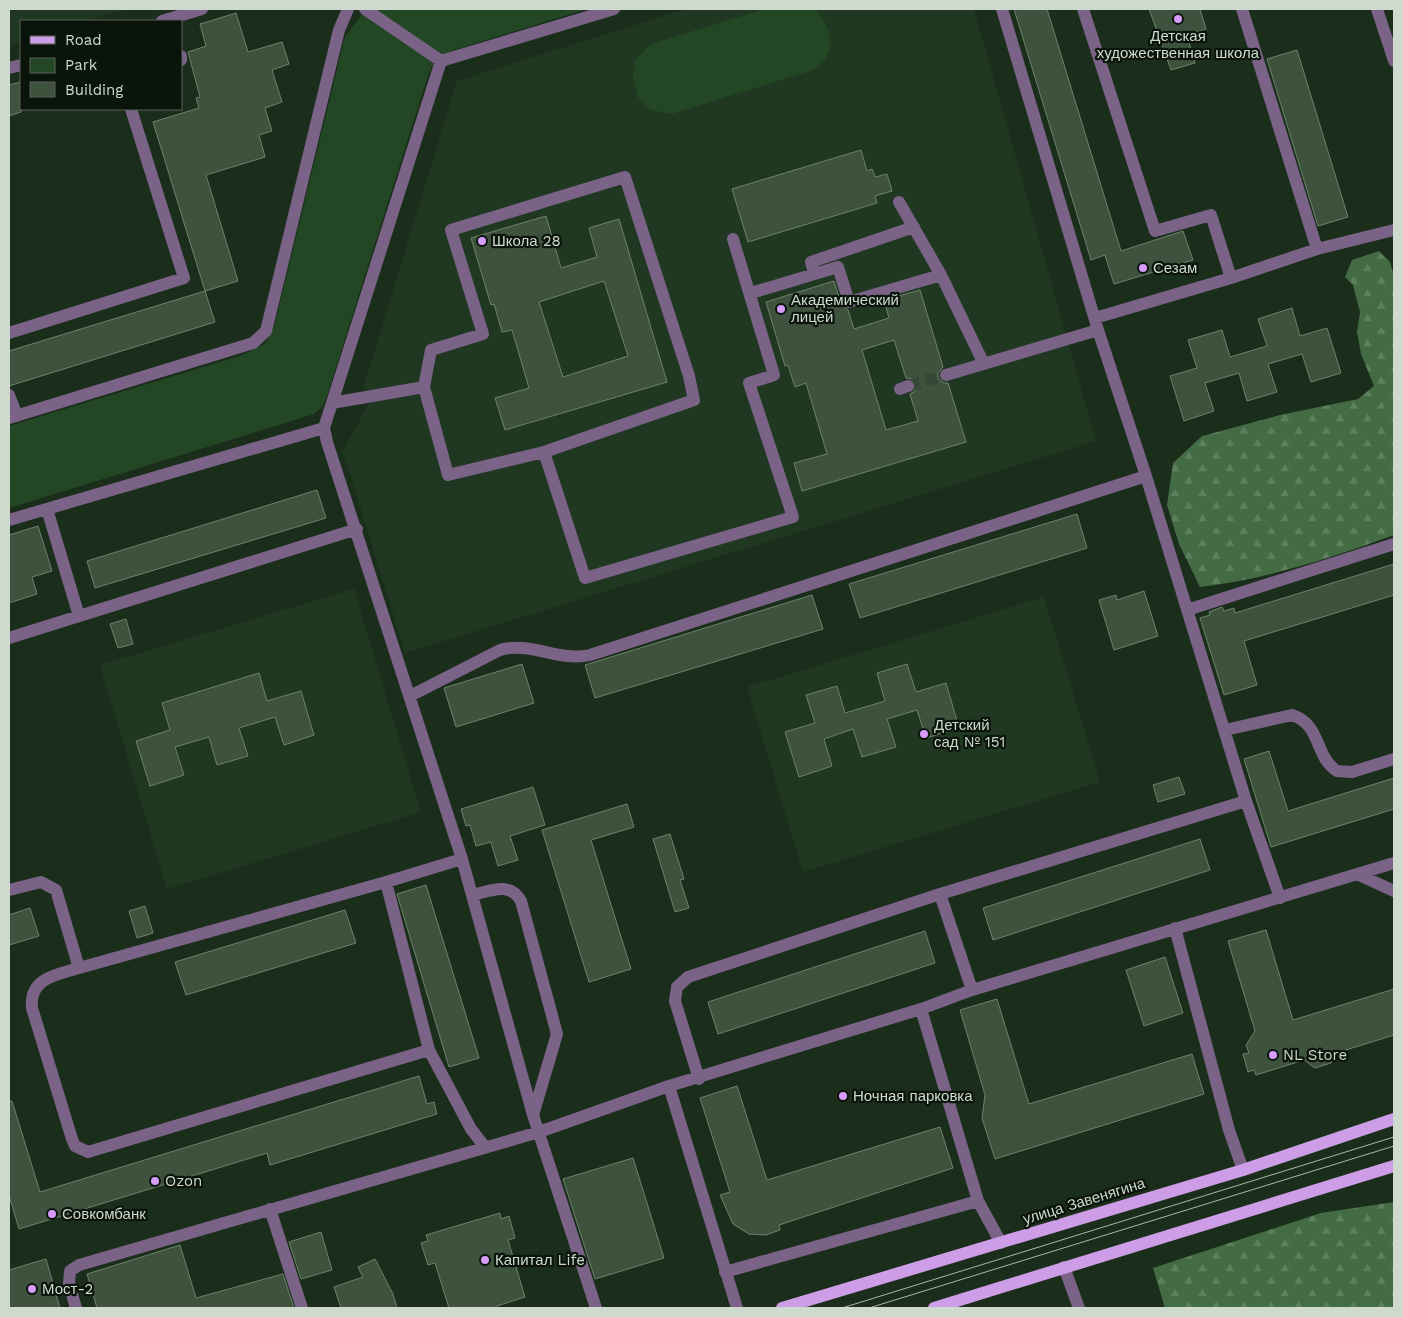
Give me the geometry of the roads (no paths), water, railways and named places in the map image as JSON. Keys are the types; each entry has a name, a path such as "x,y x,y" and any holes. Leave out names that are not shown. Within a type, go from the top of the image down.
{"main road":[{"name":"улица Завенягина","path":"782,1308 1243,1170 1394,1119"},
{"path":"934,1308 1394,1166"}],"lane":[{"path":"167,20 202,9"},
{"path":"9,395 13,417 253,343 266,331 339,30 348,9"},
{"path":"365,9 441,61"},
{"path":"441,61 614,9"},
{"path":"1002,9 1097,324 1246,801 1280,898"},
{"path":"1083,9 1155,231 1211,215 1231,278"},
{"path":"1242,9 1317,249"},
{"path":"1377,9 1394,61"},
{"path":"441,61 324,428 462,858 533,1115 596,1308"},
{"path":"9,333 184,278 131,110"},
{"path":"625,176 689,376 694,400 544,452 448,475 424,387 431,350 483,334 451,230 625,176"},
{"path":"899,202 941,275 983,362"},
{"path":"814,273 811,262 914,226"},
{"path":"946,375 1317,249 1394,230"},
{"path":"544,452 585,578 793,517 749,383 774,375 751,293 733,239"},
{"path":"751,293 838,267 849,302 941,275"},
{"path":"332,403 424,387"},
{"path":"9,520 324,428"},
{"path":"410,696 500,650 512,647 525,647 567,657 590,655 1146,476"},
{"path":"47,509 79,616"},
{"path":"9,638 356,529"},
{"path":"1187,610 1394,544"},
{"path":"1224,730 1292,715 1302,718 1310,725 1327,761 1337,771 1352,772 1394,759"},
{"path":"699,1079 675,1000 675,993 681,981 940,894 1246,801"},
{"path":"429,1050 88,1152 76,1146 72,1139 32,1008 31,998 34,989 40,981 79,968 386,882 462,858"},
{"path":"76,1308 69,1278 70,1271 79,1265 485,1146 539,1132 669,1086 699,1079 921,1009 972,990 1394,862"},
{"path":"1357,874 1394,891"},
{"path":"9,890 41,882 56,890 79,968"},
{"path":"386,882 429,1050 471,1129 485,1146"},
{"path":"472,895 506,888 518,895 524,910 557,1034 533,1115"},
{"path":"940,894 972,990"},
{"path":"1175,928 1229,1130 1243,1170"},
{"path":"921,1009 978,1201 1001,1243"},
{"path":"669,1086 737,1308"},
{"path":"725,1272 978,1201"},
{"path":"270,1209 302,1308"},
{"path":"1064,1267 1079,1308"}],"tunnel":[{"path":"908,386 946,375"}],"tram line":[{"path":"842,1308 1394,1137"},
{"path":"869,1308 1394,1146"}],"place":[{"name":"Детская художественная школа","path":"1178,19"},
{"name":"Школа 28","path":"482,241"},
{"name":"Сезам","path":"1143,268"},
{"name":"Академический лицей","path":"781,309"},
{"name":"Детский сад № 151","path":"924,734"},
{"name":"NL Store","path":"1273,1055"},
{"name":"Ночная парковка","path":"843,1096"},
{"name":"Ozon","path":"155,1181"},
{"name":"Совкомбанк","path":"52,1214"},
{"name":"Капитал Life","path":"485,1260"},
{"name":"Мост-2","path":"32,1289"}]}
